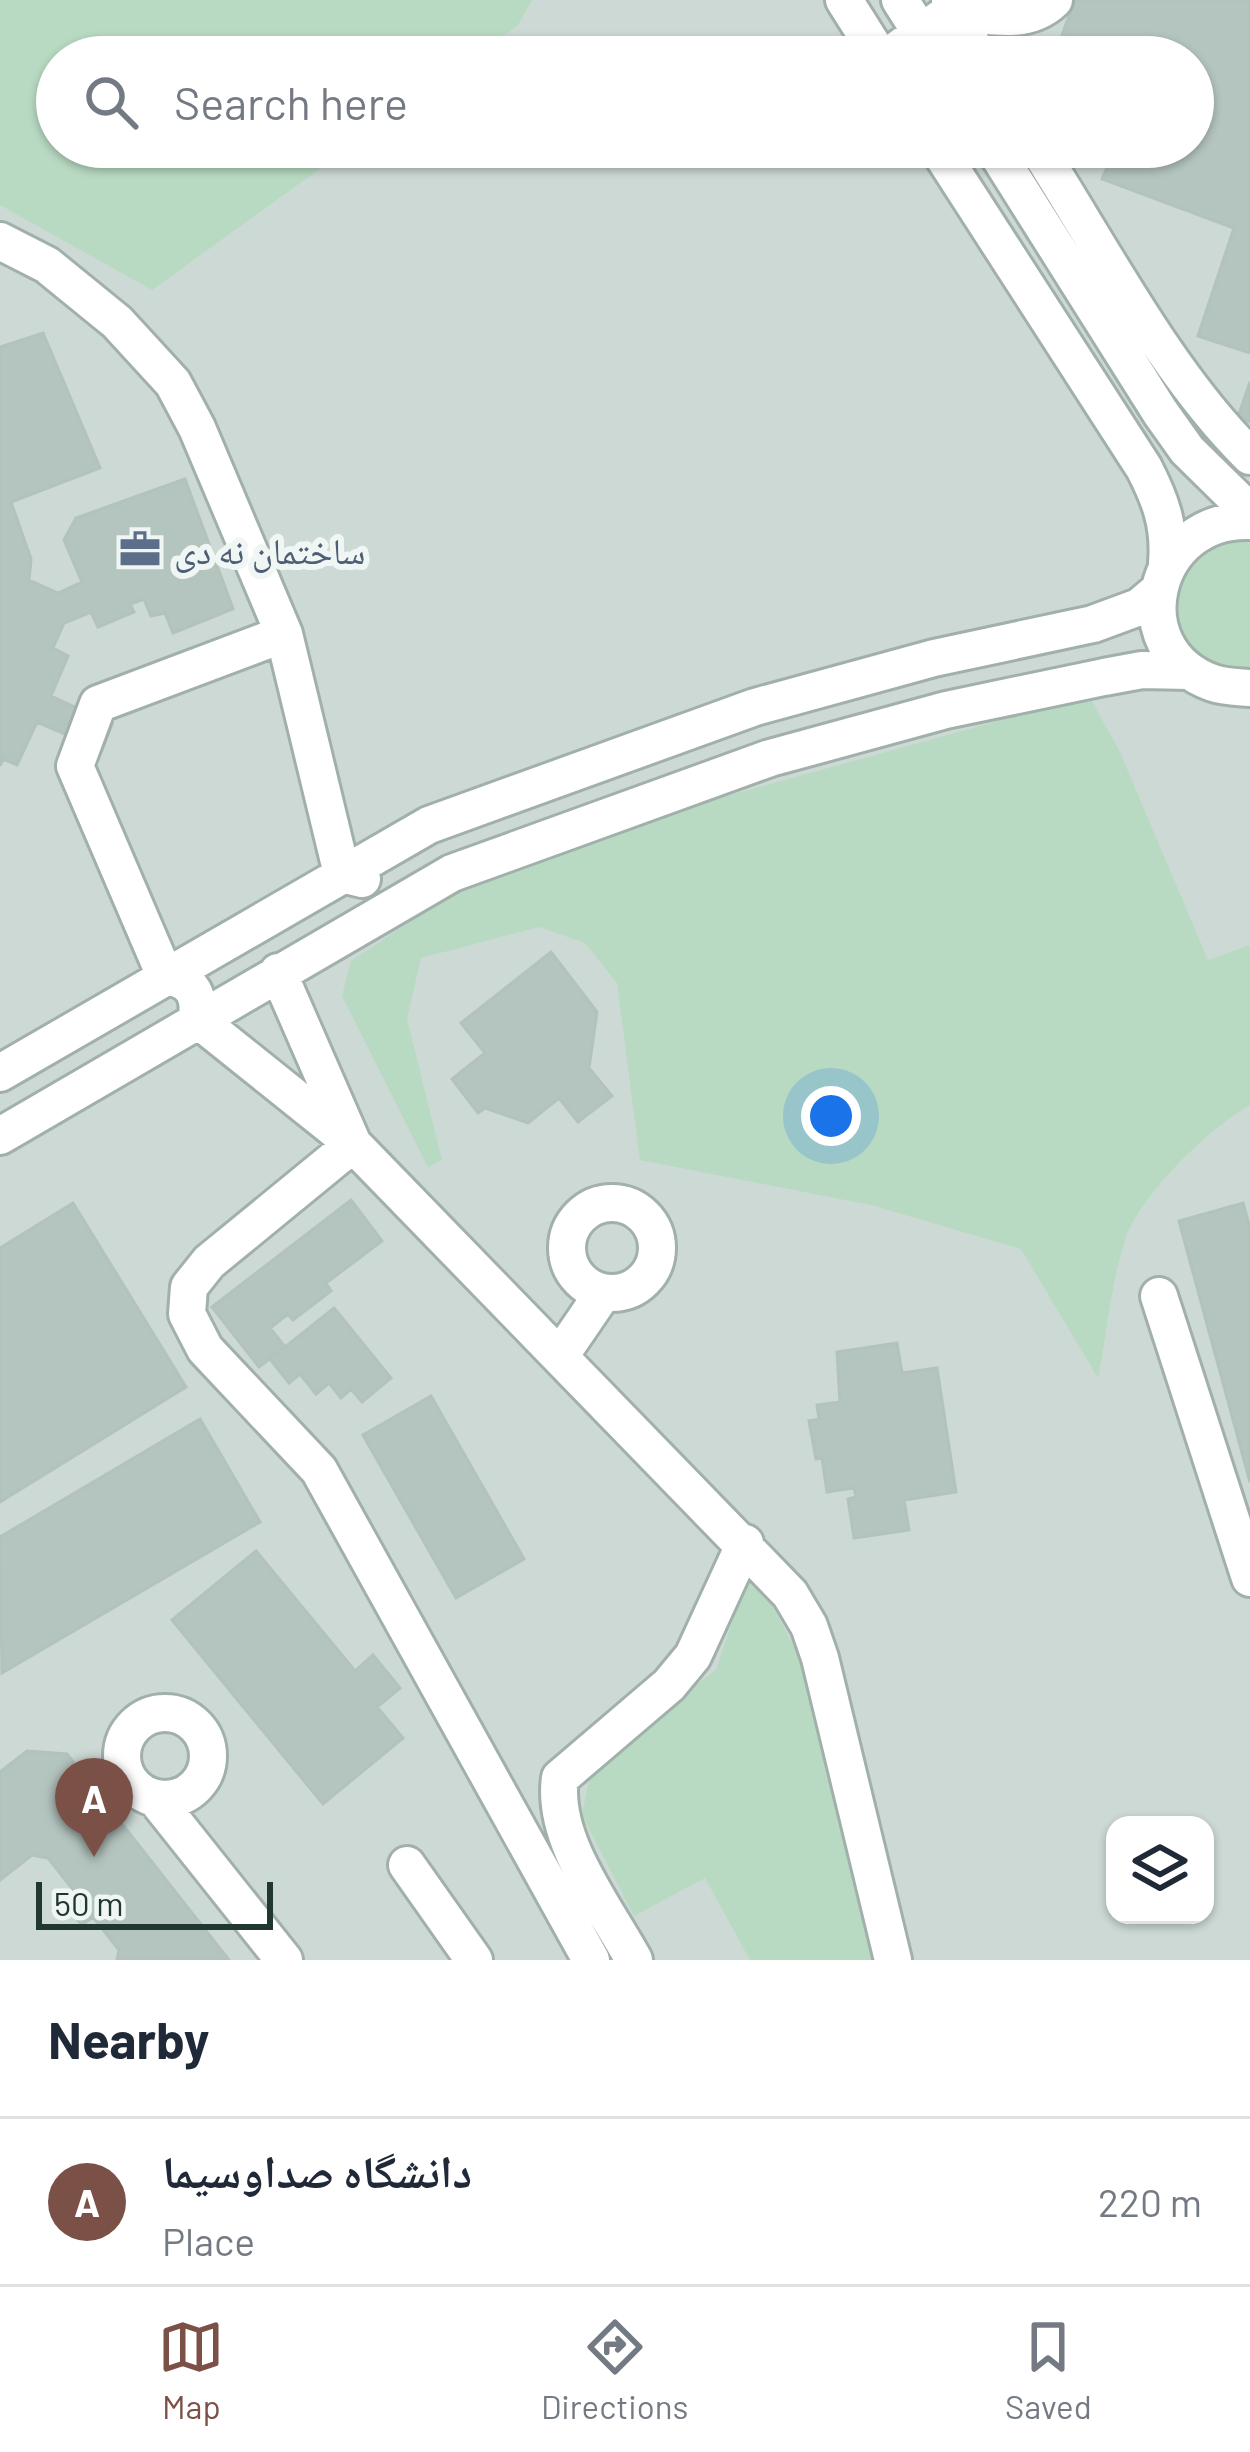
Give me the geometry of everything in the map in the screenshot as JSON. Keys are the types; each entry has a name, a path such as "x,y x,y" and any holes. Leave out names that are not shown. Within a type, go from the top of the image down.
{"lane":[{"path":"844,0 869,36"},
{"path":"900,0 923,36"},
{"path":"950,5 1012,18 1037,13 1054,0"},
{"path":"934,36 950,5"},
{"path":"950,5 968,36"},
{"path":"951,168 1161,501 1169,532 1156,606 1162,635 1189,671 1215,685 1250,688"},
{"path":"1006,168 1186,450 1250,516"},
{"path":"1050,168 1180,373 1250,455"},
{"path":"0,242 46,266 117,322 173,383 197,428 284,634 341,874"},
{"path":"0,1073 429,825 754,707 934,658 1105,621 1139,607 1185,541 1210,525 1250,516"},
{"path":"165,976 75,766 98,704 284,634"},
{"path":"0,1136 452,873 770,758 946,710 1081,681 1142,670 1189,671"},
{"path":"396,844 397,873 407,885 424,889"},
{"path":"341,874 360,878 371,887 375,902 369,920"},
{"path":"226,940 218,957 221,976 236,983 268,978"},
{"path":"165,976 182,979 194,989 199,1002 196,1019"},
{"path":"268,978 353,1144"},
{"path":"196,1019 353,1144 790,1594 809,1626 893,1960"},
{"path":"353,1144 209,1262 189,1287 187,1314 205,1349 319,1470 591,1960"},
{"path":"560,1356 603,1293"},
{"path":"1159,1296 1250,1578"},
{"path":"634,1960 564,1834 556,1803 560,1778 681,1671 745,1544"},
{"path":"155,1798 284,1960"},
{"path":"407,1865 473,1960"}],"shaded area":[{"path":"0,0 1250,0 1250,1960 0,1960"}],"green space":[{"path":"0,0 532,0 518,25 503,36 36,36 36,168 321,168 152,290 0,205"},
{"path":"1250,531 1250,675 1204,665 1173,628 1172,582 1183,560"},
{"path":"1089,696 1119,750 1208,960 1250,945 1250,1105 1178,1164 1133,1222 1116,1274 1098,1378 1021,1249 871,1205 640,1160 617,983 585,943 539,927 421,958 407,1019 442,1160 428,1167 342,996 351,961 450,895 640,820"},
{"path":"751,1566 798,1654 879,1960 750,1960 705,1878 634,1916 582,1815 593,1762 716,1670"}],"building":[{"path":"1075,0 1250,0 1250,353 1198,336 1234,228 1102,179 1107,168 1214,168 1214,36 1062,36"},
{"name":"ساختمان نه دی","path":"43,333 100,468 11,502 31,559 29,580 58,593 82,582 64,540 76,518 185,479 233,609 173,633 165,613 151,616 144,599 130,604 134,612 98,627 91,612 64,623 53,648 68,656 51,696 112,724 102,750 37,722 17,765 3,759 0,766 0,347"},
{"path":"1250,382 1250,422 1238,417"},
{"path":"551,952 597,1012 589,1068 612,1096 578,1122 559,1098 528,1123 485,1108 478,1113 452,1079 485,1053 461,1023"},
{"path":"351,1200 382,1241 326,1283 331,1291 293,1320 288,1314 270,1328 285,1347 259,1367 212,1307"},
{"path":"73,1203 186,1387 0,1502 0,1248"},
{"path":"1243,1203 1250,1228 1250,1482 1179,1221"},
{"path":"334,1308 391,1378 362,1402 351,1389 341,1398 329,1383 316,1394 300,1374 289,1383 270,1359"},
{"path":"897,1343 902,1373 937,1368 956,1492 904,1500 909,1530 854,1538 848,1499 856,1497 854,1488 827,1492 809,1421 819,1419 817,1405 840,1402 837,1352"},
{"path":"431,1396 524,1559 456,1598 363,1435"},
{"path":"200,1419 260,1522 2,1673 0,1537"},
{"path":"256,1551 355,1671 373,1655 400,1688 377,1707 403,1738 323,1804 172,1620"},
{"path":"27,1751 67,1754 229,1960 117,1960 119,1950 93,1917 82,1925 63,1902 75,1892 48,1858 32,1855 0,1880 0,1772"}],"place":[{"name":"ساختمان نه دی","path":"140,549"},
{"name":"دانشگاه صداوسیما","path":"94,1857"}]}
